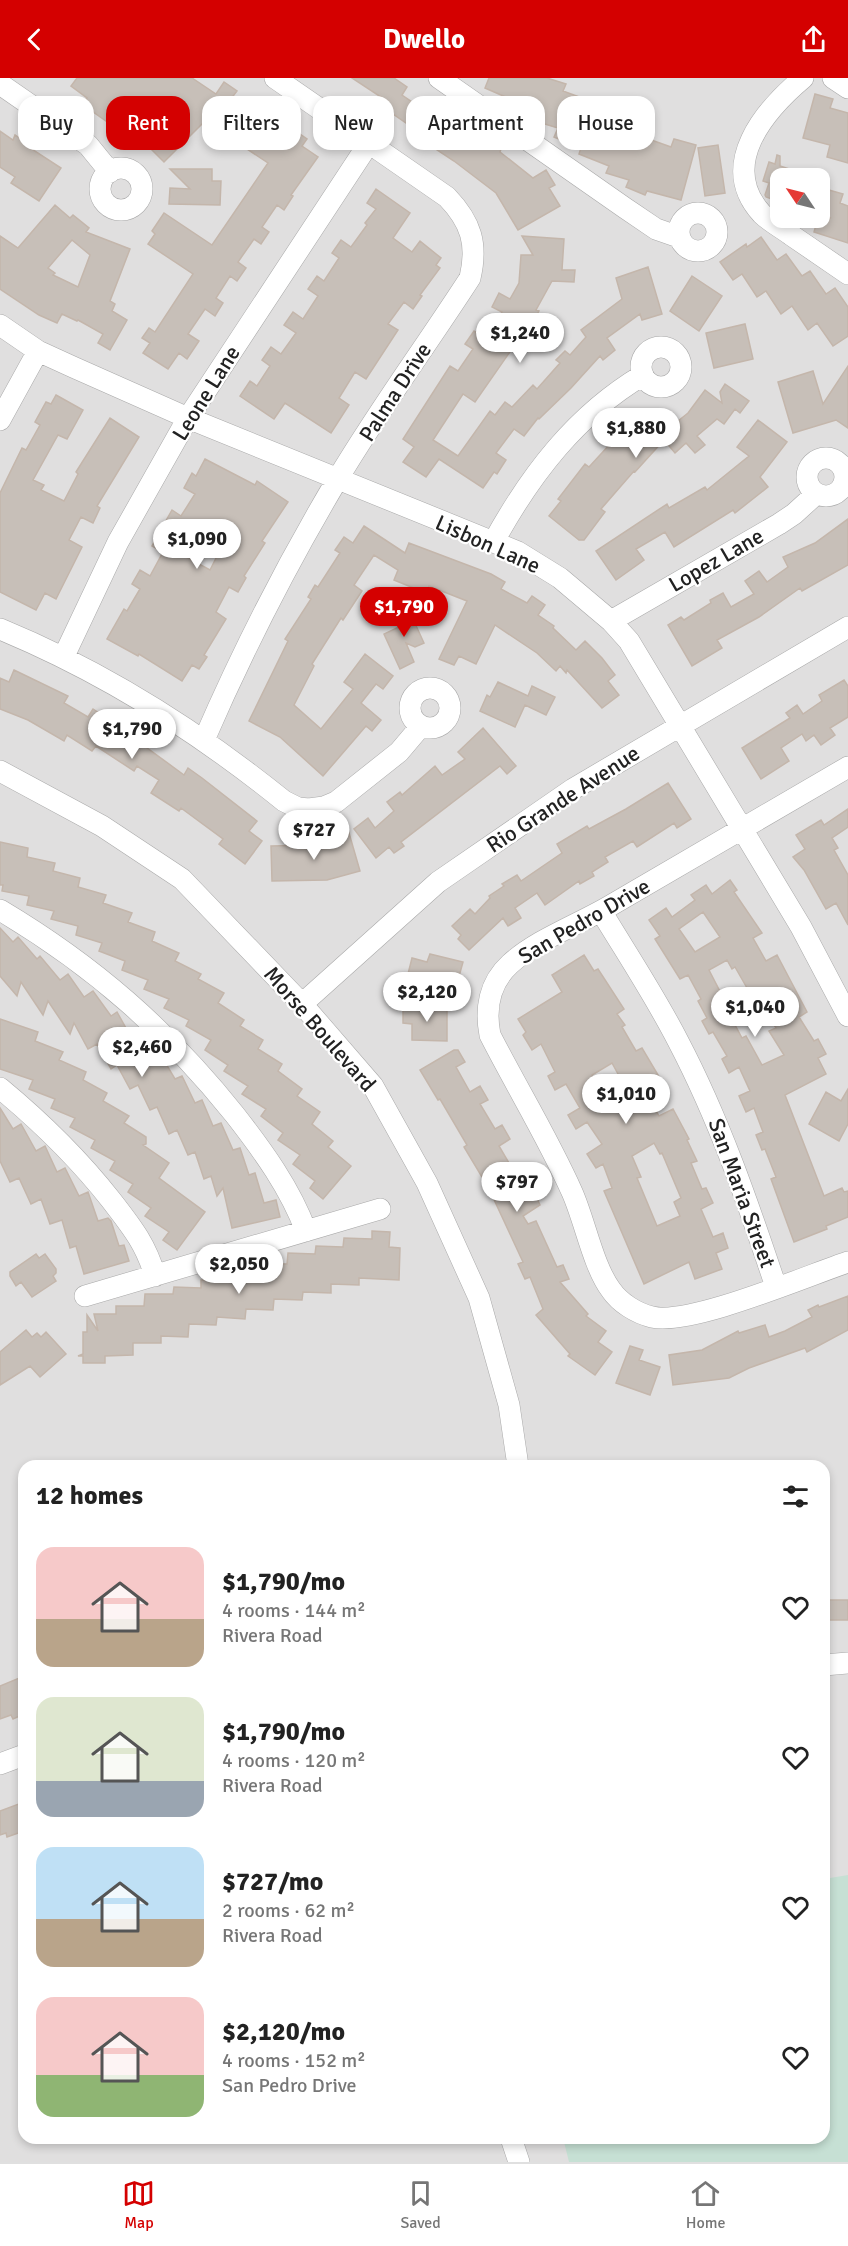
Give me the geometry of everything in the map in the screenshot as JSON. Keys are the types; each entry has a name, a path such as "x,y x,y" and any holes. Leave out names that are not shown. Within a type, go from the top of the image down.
{"street":[{"name":"Palma Drive","path":"275,78 313,104"},
{"path":"439,78 656,229 679,237"},
{"path":"803,78 777,102 750,140 744,159 746,183 752,200 762,214 848,274"},
{"path":"833,78 848,88"},
{"path":"0,84 88,145 110,172"},
{"name":"Leone Lane","path":"64,656 122,534 188,418 364,150"},
{"name":"Palma Drive","path":"204,740 264,611 338,479 470,278 474,261 473,242 469,227 460,211 447,197 379,150"},
{"name":"Lisbon Lane","path":"0,325 38,351 188,418 458,529 494,541 518,552 560,578 611,621 629,640 801,927 848,1016"},
{"path":"0,420 38,351"},
{"path":"494,541 524,490 556,447 596,407 643,375"},
{"name":"Lopez Lane","path":"611,621 778,524 794,514 816,494"},
{"name":"Rio Grande Avenue","path":"302,1004 438,882 573,789 848,627"},
{"path":"0,629 64,656 128,691 204,740 284,801 298,807 309,809 324,807 336,802 399,752 421,726"},
{"name":"San Pedro Drive","path":"848,767 601,911 526,952 508,965 496,980 489,998 486,1017 490,1035 566,1179 580,1211 602,1275 610,1290 621,1302 637,1312 653,1317 668,1318 689,1315 848,1262"},
{"name":"Morse Boulevard","path":"0,771 102,826 182,879 302,1004 373,1086 428,1183 478,1298 509,1405 517,1460"},
{"path":"0,910 32,929 93,972 170,1040 200,1072 258,1145 285,1185 306,1231"},
{"name":"San Maria Street","path":"601,911 659,1006 698,1081 732,1160 776,1287"},
{"path":"0,1088 57,1138 91,1175 140,1238 155,1275"},
{"path":"85,1296 380,1209"},
{"path":"830,1664 848,1663"},
{"path":"0,1764 18,1757"},
{"path":"513,2144 519,2162"}],"shaded area":[{"path":"0,78 848,78 848,2162 0,2162"}],"green space":[{"path":"848,1875 848,2162 569,2162 564,2144 830,2144 830,1878"}],"building":[{"path":"77,78 192,78 216,94 224,82 237,91 233,96 202,96 202,124 190,136 190,96 106,96 106,121 94,113 94,96 84,96 71,86"},
{"path":"352,78 394,78 407,87 402,95 406,98 406,123 394,115 394,96 379,96"},
{"path":"489,78 547,78 566,84 563,91 576,96 557,96 557,128 545,124 545,96 503,96 485,88"},
{"path":"815,94 833,99 830,108 848,113 848,163 827,157 830,145 803,138"},
{"path":"0,131 13,140 15,135 18,137 18,150 33,150 61,168 39,201 11,183 15,177 0,167"},
{"path":"301,135 307,139 302,146 318,157 291,195 293,196 284,210 277,205 262,227 269,232 261,244 254,239 238,262 246,268 237,281 230,276 216,298 223,303 215,316 205,309 188,334 199,341 187,359 179,353 168,369 143,353 150,343 142,338 149,328 155,332 193,274 148,244 155,234 152,231 164,213 212,245 268,163 248,150 301,150"},
{"path":"674,139 696,145 681,200 647,191 645,195 626,187 629,180 606,173 609,166 579,154 580,150 655,150 655,141 671,147"},
{"path":"718,145 725,193 705,196 698,148"},
{"path":"152,150 176,150 164,162"},
{"path":"437,150 501,150 500,152 533,178 546,170 555,185 549,188 560,206 518,230 496,193"},
{"path":"777,155 780,156 780,166 786,168 770,168 770,198 765,195 769,183 763,181 769,162 775,164"},
{"path":"170,169 212,169 212,181 221,181 220,205 169,204 170,188 190,189"},
{"path":"376,189 410,213 393,238 412,252 420,241 441,258 436,265 440,268 420,295 422,296 413,309 404,302 388,324 398,330 366,379 355,372 339,398 349,405 331,433 285,403 274,419 240,396 250,381 257,386 270,366 262,360 271,347 281,354 296,333 284,325 293,312 303,319 318,296 308,289 317,276 324,281 339,258 332,253 341,240 351,247 367,225 365,223 376,209 367,203"},
{"path":"830,190 843,194 840,203 848,206 848,243 814,232 815,228 830,228"},
{"path":"55,205 70,218 73,215 89,228 86,232 130,249 110,301 115,304 112,311 127,320 110,350 98,343 103,334 78,320 62,314 57,323 39,315 0,289 0,236 18,248","holes":["72,240 90,255 78,287 53,275 55,273 48,268"]},
{"path":"522,236 564,239 562,270 575,270 574,282 552,281 536,310 539,311 530,327 528,326 475,402 463,394 433,440 458,456 490,411 495,415 505,402 512,407 533,385 537,389 560,363 556,360 565,351 570,355 586,337 581,330 622,299 616,278 648,267 662,314 642,320 640,314 607,338 615,350 603,360 600,356 571,388 538,418 524,436 514,429 496,453 506,460 497,474 494,472 483,488 439,459 426,477 403,462 414,447 403,439 450,366 458,371 473,349 465,344 474,331 485,338 502,312 492,307 499,293 510,299 519,283 521,255 533,255"},
{"path":"761,237 777,260 786,254 802,276 810,271 826,294 835,288 848,307 848,336 833,346 817,323 808,330 792,306 781,314 766,291 757,297 742,274 733,280 720,262 746,244 747,247"},
{"path":"692,276 722,296 699,331 670,311"},
{"path":"745,324 753,359 714,368 706,333"},
{"path":"848,366 848,428 836,420 793,433 778,382 813,371 823,404"},
{"path":"725,384 749,401 740,413 735,409 724,424 717,419 697,436 705,445 695,453 686,443 675,453 664,440 601,509 605,512 584,540 579,540 549,516 561,501 558,499 585,464 589,467 632,420 644,431 665,414 673,425 688,413 705,390 722,403 720,392"},
{"path":"56,395 83,410 67,439 58,435 33,480 44,485 41,490 64,501 78,474 76,472 110,418 139,437 97,506 100,508 93,523 81,517 69,540 82,547 56,599 45,593 36,610 0,592 0,493 22,448 26,450 40,425 35,422 46,402 51,404"},
{"path":"758,420 787,442 760,477 768,487 735,513 733,510 674,547 665,532 636,549 644,560 616,580 596,551 667,504 669,508 705,487 707,490 749,456 737,447"},
{"path":"205,459 255,485 257,481 288,502 262,541 265,543 244,576 246,578 238,592 229,587 216,612 226,619 204,655 207,657 199,669 192,665 182,681 139,654 138,656 107,639 124,609 127,611 140,589 132,584 140,570 150,576 163,552 152,546 172,510 181,516 195,494 184,488 192,473 196,476","holes":["203,528 224,542 210,570 186,557"]},
{"path":"848,519 848,565 802,591 800,588 759,617 717,640 722,648 692,666 668,625 681,617 684,620 723,593 731,607 754,594 745,581 759,571 767,582 788,567 783,557 815,543"},
{"path":"364,526 405,553 409,543 491,574 505,582 501,589 527,603 532,596 545,605 538,615 554,626 553,628 576,650 585,641 602,658 615,675 608,681 619,695 602,708 567,670 566,673 560,666 556,671 537,653 495,625 476,664 459,656 454,665 439,659 467,601 429,586 426,593 394,580 398,570 374,555 354,585 362,591 343,620 341,618 312,664 314,666 294,705 321,729 353,689 344,682 365,654 393,676 383,689 376,684 361,703 381,720 372,731 366,726 323,776 280,737 249,721 288,641 285,639 311,599 308,597 315,585 318,587 340,553 335,550 344,537 353,543"},
{"path":"408,608 424,643 415,647 406,643 414,662 400,669 384,634 399,627 393,615"},
{"path":"14,670 68,696 64,703 88,717 93,709 129,733 130,731 142,738 139,742 184,775 188,768 257,821 249,831 262,841 245,864 219,844 223,839 181,808 179,811 151,793 159,780 137,766 134,771 96,746 92,751 67,735 64,741 28,720 0,709 0,678 9,682"},
{"path":"844,680 848,686 848,717 830,728 835,735 821,745 814,735 806,741 802,734 781,748 789,761 761,779 742,748 790,718 786,713 797,705 803,714 822,701 819,695"},
{"path":"498,682 528,696 532,686 555,697 546,715 525,705 515,727 480,711 487,695 490,697"},
{"path":"483,728 516,766 507,774 500,766 401,842 404,846 394,853 389,847 376,858 354,829 368,818 375,828 394,811 387,802 400,792 402,795 435,766 442,775 465,759 458,752"},
{"path":"668,783 691,819 677,828 674,823 637,847 633,841 605,857 608,862 592,872 594,876 580,884 579,881 545,905 537,893 515,908 521,918 508,926 503,918 469,950 458,939 461,935 452,926 470,909 475,914 490,898 489,896 504,886 502,884 517,875 521,881 562,853 557,844 587,826 589,829 626,809"},
{"path":"848,809 848,827 832,838 838,848 834,850 848,875 848,925 836,903 826,909 804,870 793,857 805,849 796,835 821,820 824,825"},
{"path":"349,833 360,871 327,880 272,881 271,846 317,845 316,841 334,836 336,843"},
{"path":"0,842 28,848 27,857 55,863 53,871 80,878 78,887 106,895 103,903 132,913 128,922 155,932 152,941 179,953 175,961 201,974 198,979 224,993 218,1003 244,1020 240,1026 263,1040 258,1049 282,1064 278,1071 302,1089 297,1096 320,1112 312,1124 333,1141 328,1147 351,1166 323,1199 310,1188 315,1181 293,1164 300,1155 278,1140 283,1133 261,1116 266,1109 242,1094 248,1086 224,1071 228,1065 205,1050 211,1040 186,1026 189,1020 164,1008 169,999 144,989 148,980 122,970 125,961 99,951 102,943 76,935 78,926 51,919 54,911 27,905 29,896 2,891"},
{"path":"730,880 737,890 734,892 762,933 753,938 766,961 777,955 807,1012 799,1017 814,1041 818,1039 826,1054 818,1058 826,1074 785,1095 824,1196 842,1188 844,1192 848,1191 848,1217 826,1226 827,1229 794,1242 771,1179 776,1177 765,1149 762,1150 756,1135 763,1132 754,1108 746,1112 739,1096 750,1091 739,1067 729,1073 722,1059 727,1056 713,1032 709,1034 702,1021 707,1018 698,1001 701,999 688,975 680,979 655,939 660,936 649,920 666,908 672,917 695,900 691,895 706,885 712,894","holes":["703,912 720,937 695,952 679,929","727,960 732,969 735,967 759,1009 763,1006 776,1028 769,1031 784,1055 762,1065 746,1036 742,1038 709,970"]},
{"path":"0,928 13,942 18,937 37,959 40,956 60,980 68,974 84,997 93,991 111,1016 117,1012 131,1037 140,1032 154,1056 159,1052 175,1079 182,1076 195,1103 202,1100 213,1126 221,1123 233,1150 240,1148 249,1175 255,1173 264,1203 276,1200 280,1217 232,1228 223,1188 217,1196 211,1176 204,1179 195,1152 188,1155 177,1130 169,1134 157,1107 150,1110 138,1085 130,1089 117,1065 111,1069 97,1044 88,1049 74,1023 70,1034 48,1001 43,1015 21,982 17,996 0,976"},
{"path":"430,954 463,962 454,994 406,982 412,958 427,962"},
{"path":"584,955 594,971 598,969 624,1009 617,1014 625,1025 622,1027 636,1051 642,1048 664,1085 647,1094 659,1116 673,1109 689,1139 687,1140 697,1161 691,1163 702,1189 706,1188 713,1203 701,1209 713,1237 723,1233 728,1248 716,1253 722,1269 695,1279 689,1262 644,1284 604,1191 612,1188 603,1164 596,1168 587,1154 602,1144 587,1122 576,1129 568,1115 580,1108 566,1084 555,1090 548,1076 555,1072 541,1044 532,1050 523,1035 526,1032 518,1019 562,992 552,975","holes":["612,1063 624,1085 604,1096 592,1075","654,1143 660,1154 662,1153 681,1198 674,1202 680,1216 657,1226 637,1178 641,1177 632,1156"]},
{"path":"403,1007 447,1007 447,1041 412,1040 412,1024 403,1023"},
{"path":"0,1019 38,1032 35,1041 63,1052 59,1060 86,1072 83,1080 107,1093 103,1101 129,1116 124,1123 146,1137 146,1144 143,1145 169,1163 159,1178 205,1212 177,1250 163,1240 169,1232 145,1216 151,1208 128,1192 133,1184 110,1170 115,1161 91,1148 95,1140 70,1127 75,1118 51,1108 55,1099 29,1089 33,1080 0,1069"},
{"path":"454,1050 458,1050 465,1062 456,1067 470,1092 480,1086 488,1100 480,1104 495,1129 502,1125 510,1139 499,1146 513,1170 522,1166 540,1205 523,1216 528,1224 536,1221 557,1267 563,1265 569,1279 560,1282 588,1314 586,1316 606,1331 598,1342 612,1352 595,1375 568,1356 570,1354 536,1315 543,1309 530,1277 525,1279 518,1264 523,1262 483,1176 464,1147 467,1145 440,1099 438,1100 420,1070"},
{"path":"848,1089 848,1124 839,1141 809,1124 826,1092 841,1101"},
{"path":"0,1108 13,1129 21,1124 36,1151 45,1146 57,1172 65,1168 79,1196 88,1192 98,1221 108,1218 111,1221 119,1246 124,1245 129,1261 84,1274 76,1246 70,1248 62,1220 50,1224 41,1199 31,1204 19,1178 10,1182 0,1161"},
{"path":"372,1231 390,1232 389,1247 400,1248 399,1280 359,1278 359,1285 331,1284 331,1293 303,1292 302,1300 274,1299 273,1310 246,1309 245,1319 217,1317 216,1325 189,1324 188,1337 161,1336 161,1343 133,1343 133,1355 105,1356 105,1363 83,1363 83,1356 78,1356 83,1354 83,1332 87,1332 87,1315 98,1331 94,1314 116,1314 116,1306 144,1306 145,1294 173,1294 174,1287 201,1288 201,1280 230,1281 230,1271 258,1272 258,1263 287,1264 288,1253 315,1254 316,1246 343,1247 344,1238 372,1239"},
{"path":"36,1254 39,1258 45,1254 56,1269 53,1276 56,1281 32,1297 21,1282 16,1286 10,1272"},
{"path":"848,1296 848,1330 807,1352 805,1348 749,1368 729,1378 673,1385 669,1355 702,1350 738,1331 739,1333 765,1325 769,1337 812,1317 808,1310"},
{"path":"26,1330 32,1337 37,1333 41,1337 46,1332 66,1354 40,1377 30,1366 0,1385 0,1352"},
{"path":"630,1346 643,1350 639,1360 660,1367 650,1395 616,1383"},
{"path":"830,1600 848,1600 848,1620 830,1620"},
{"path":"18,1678 18,1717 13,1719 11,1715 0,1719 0,1686"},
{"path":"18,1804 18,1833 7,1837 6,1833 0,1835 0,1811"}]}
